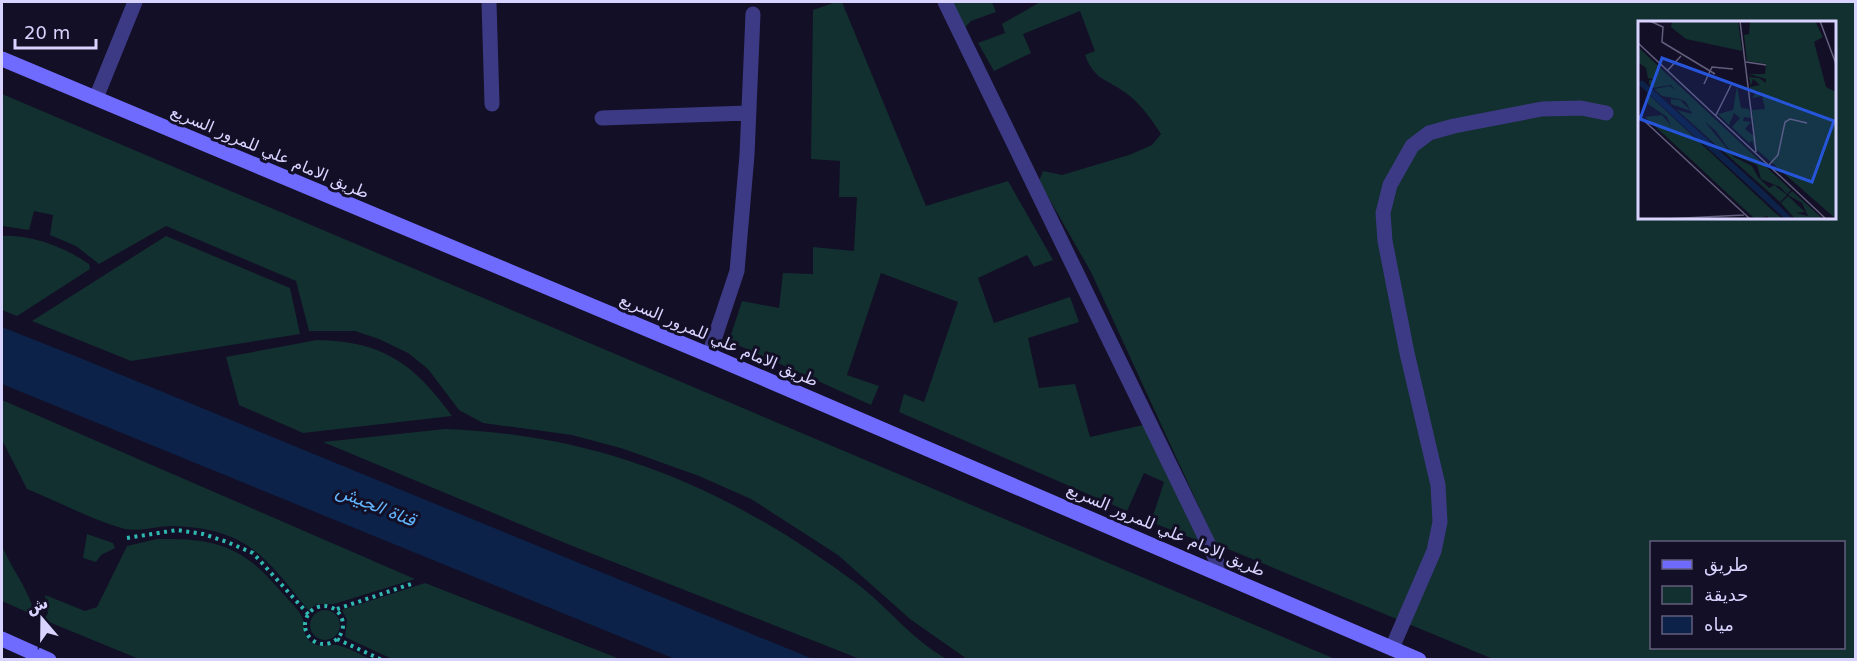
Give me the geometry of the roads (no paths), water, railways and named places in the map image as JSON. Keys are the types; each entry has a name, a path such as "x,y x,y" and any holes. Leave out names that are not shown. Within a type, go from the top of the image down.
{"main road":[{"name":"طريق الامام علي للمرور السريع","path":"2,58 709,355 1419,660"},
{"path":"2,639 49,660"}],"street":[{"path":"96,98 135,2"},
{"path":"489,2 492,104"},
{"path":"945,2 1223,574"},
{"path":"709,355 737,271 753,14"},
{"path":"1392,648 1434,551 1440,522 1438,485 1407,353 1385,241 1383,213 1390,185 1412,146 1429,133 1542,109 1581,108 1606,113"},
{"path":"602,118 748,113"}],"water":[{"name":"قناة الجيش","path":"2,327 813,659 675,659 2,384"}]}
